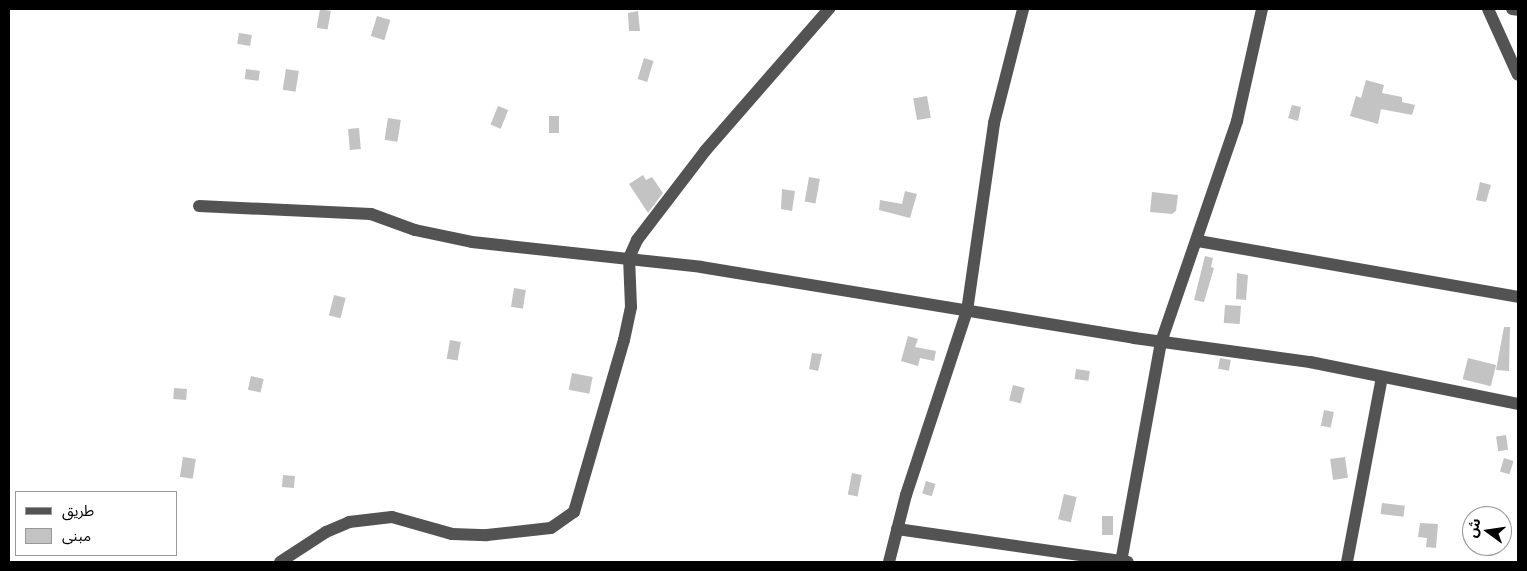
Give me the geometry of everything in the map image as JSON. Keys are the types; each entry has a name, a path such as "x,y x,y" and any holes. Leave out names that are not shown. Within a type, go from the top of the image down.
{"street":[{"path":"280,562 326,532 349,522 392,517 452,534 487,535 552,528 574,512 624,340 631,306 629,258 638,240 706,151 829,9"},
{"path":"889,562 897,529 967,311 994,123 1023,9"},
{"path":"897,529 1123,562 1161,342 1198,241 1237,121 1262,9"},
{"path":"1488,9 1518,75"},
{"path":"1512,9 1518,10"},
{"path":"199,206 371,214 415,230 472,242 629,258 1161,342 1310,362 1518,404"},
{"path":"1198,241 1518,298"},
{"path":"1347,562 1382,377"}],"building":[{"path":"320,9 331,11 328,30 317,28"},
{"path":"638,11 640,31 629,31 628,13"},
{"path":"377,16 390,20 384,40 371,36"},
{"path":"239,33 252,35 250,46 237,44"},
{"path":"644,58 654,61 647,82 638,79"},
{"path":"246,69 260,71 258,81 245,79"},
{"path":"286,69 299,71 296,92 283,90"},
{"path":"1366,80 1384,85 1382,93 1402,97 1402,102 1415,105 1412,115 1381,109 1378,124 1350,116 1356,96 1361,98"},
{"path":"927,96 931,118 917,120 913,98"},
{"path":"1292,105 1301,107 1298,121 1288,118"},
{"path":"498,106 508,110 501,129 491,125"},
{"path":"549,116 559,116 559,133 549,133"},
{"path":"388,118 401,120 397,142 385,140"},
{"path":"359,128 361,149 350,150 348,129"},
{"path":"643,175 646,180 652,177 663,193 648,213 629,184"},
{"path":"809,177 820,179 815,204 805,202"},
{"path":"1480,182 1491,185 1486,202 1476,200"},
{"path":"782,189 795,191 792,211 781,209"},
{"path":"905,191 917,194 910,218 879,210 880,200 902,204"},
{"path":"1152,192 1178,195 1176,211 1172,214 1150,212"},
{"path":"1205,256 1213,258 1211,267 1214,268 1204,302 1194,300"},
{"path":"1237,273 1248,275 1246,300 1236,299"},
{"path":"514,288 526,290 523,309 511,307"},
{"path":"334,295 346,298 341,318 329,315"},
{"path":"1225,305 1241,306 1240,324 1224,323"},
{"path":"1504,327 1510,327 1509,371 1496,370"},
{"path":"908,336 918,339 915,347 936,351 934,361 920,358 918,366 901,361"},
{"path":"450,340 461,342 458,361 447,359"},
{"path":"812,353 822,354 818,371 809,369"},
{"path":"1220,358 1231,360 1229,371 1218,369"},
{"path":"1468,358 1496,365 1491,386 1463,379"},
{"path":"1076,369 1090,371 1088,381 1075,379"},
{"path":"572,373 593,377 589,394 569,390"},
{"path":"251,376 264,379 261,393 248,390"},
{"path":"1013,385 1025,388 1021,403 1009,401"},
{"path":"174,388 187,389 186,400 173,399"},
{"path":"1324,410 1334,412 1331,428 1321,426"},
{"path":"1506,435 1508,450 1498,451 1496,436"},
{"path":"183,457 196,459 193,479 180,477"},
{"path":"1345,457 1348,478 1333,480 1330,459"},
{"path":"1504,458 1514,461 1509,474 1500,471"},
{"path":"852,473 862,475 858,497 848,495"},
{"path":"283,475 295,476 294,488 282,487"},
{"path":"926,481 936,484 932,496 922,493"},
{"path":"1064,494 1077,497 1071,522 1058,519"},
{"path":"1382,503 1405,506 1403,517 1381,514"},
{"path":"1102,516 1113,516 1113,535 1102,535"},
{"path":"1420,523 1438,524 1436,548 1426,547 1427,538 1418,537"}]}
